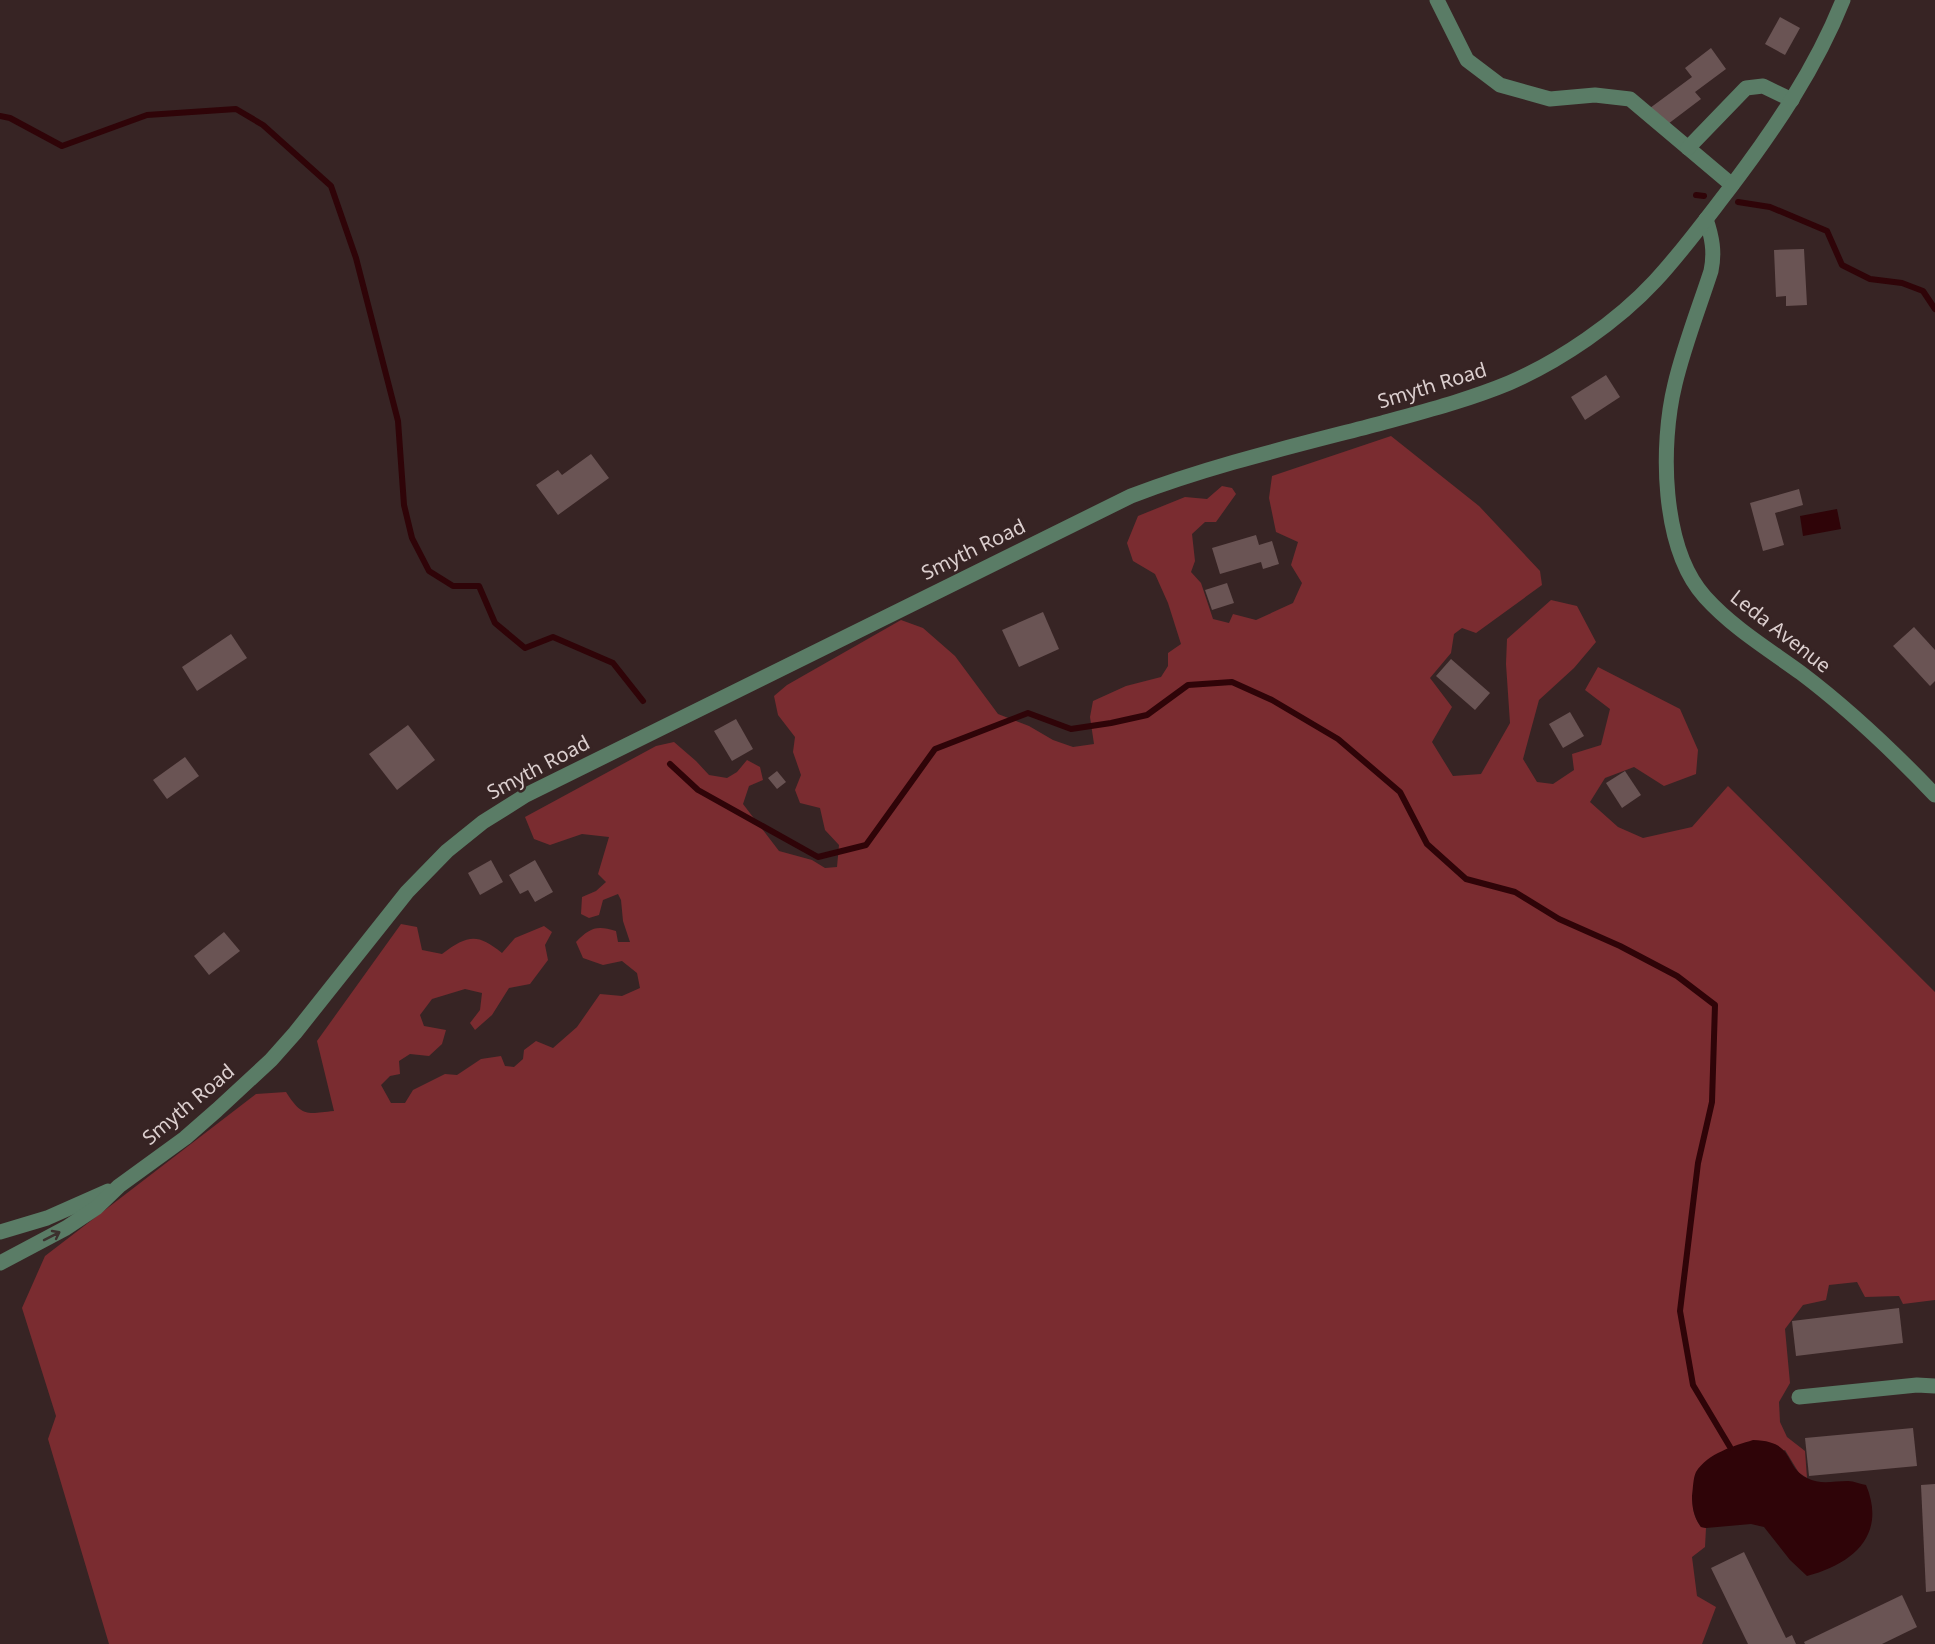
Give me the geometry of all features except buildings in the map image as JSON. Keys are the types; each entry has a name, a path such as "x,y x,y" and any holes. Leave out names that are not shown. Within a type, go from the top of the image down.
{"street":[{"path":"1437,0 1467,60 1500,85 1550,99 1595,95 1630,99 1732,185"},
{"name":"Smyth Road","path":"0,1263 66,1228 96,1208 119,1186 185,1137 271,1060 319,1005 407,892 456,844 503,809 559,778 1131,496 1214,468 1449,405 1509,382 1549,362 1586,339 1654,282 1753,158 1792,100 1824,43 1844,0"},
{"path":"1688,148 1746,88 1763,86 1792,100"},
{"name":"Leda Avenue","path":"1706,219 1713,242 1713,258 1675,384 1667,450 1666,481 1671,517 1682,559 1704,596 1744,634 1800,673 1861,721 1935,795"},
{"name":"Smyth Road","path":"0,1232 47,1218 119,1186"},
{"path":"1799,1397 1917,1385 1935,1386"}],"shaded area":[{"path":"1391,436 1479,506 1540,571 1542,585 1476,633 1462,628 1454,634 1451,653 1430,678 1452,707 1432,742 1453,776 1481,774 1510,723 1506,664 1507,639 1551,600 1577,606 1596,642 1574,668 1539,700 1523,759 1537,782 1553,784 1574,770 1572,754 1601,745 1610,709 1585,690 1598,667 1680,709 1698,750 1696,774 1664,786 1634,767 1605,778 1590,802 1618,827 1643,838 1692,827 1728,786 1935,992 1935,1300 1903,1304 1899,1296 1865,1297 1857,1282 1829,1285 1826,1300 1803,1305 1785,1329 1790,1383 1779,1402 1780,1422 1787,1437 1805,1451 1807,1478 1799,1473 1785,1450 1693,1490 1694,1514 1701,1527 1706,1528 1705,1547 1692,1557 1697,1596 1716,1607 1702,1644 109,1644 48,1439 56,1416 22,1308 45,1256 256,1094 286,1092 296,1106 306,1112 334,1111 317,1041 401,924 417,927 422,950 442,954 459,943 472,939 486,942 502,953 515,938 544,926 552,932 545,945 548,960 530,984 509,988 492,1015 475,1030 470,1023 480,1010 482,993 465,989 432,999 420,1015 424,1026 446,1030 442,1044 429,1056 410,1054 399,1061 400,1074 390,1076 381,1085 391,1103 405,1103 413,1090 445,1074 457,1075 481,1059 501,1056 505,1066 514,1067 523,1059 524,1050 536,1041 553,1048 577,1027 600,994 622,996 640,988 637,973 622,961 603,965 583,958 576,942 590,931 603,928 616,931 618,942 630,942 618,894 603,900 599,915 589,918 581,914 582,897 596,891 606,882 598,874 609,837 582,834 550,845 534,839 525,817 656,746 674,742 709,775 727,778 737,772 747,760 760,767 763,780 749,786 743,804 779,851 812,860 825,868 837,867 839,845 825,830 820,808 800,803 795,790 801,775 793,752 795,737 778,715 774,696 787,685 901,620 923,628 955,656 998,714 1073,747 1094,744 1090,717 1093,701 1126,686 1161,677 1168,666 1168,653 1181,644 1168,603 1155,574 1133,561 1127,543 1138,516 1185,497 1207,499 1222,486 1232,488 1236,494 1216,522 1205,522 1192,534 1195,561 1191,572 1201,583 1213,619 1229,623 1233,614 1256,620 1293,603 1302,583 1291,565 1298,542 1276,532 1269,498 1272,476"},
{"path":"1837,509 1841,529 1803,536 1800,516"},
{"path":"1753,1440 1767,1441 1783,1449 1794,1467 1812,1480 1850,1481 1866,1485 1872,1519 1869,1533 1862,1545 1839,1564 1807,1576 1790,1560 1764,1527 1751,1524 1701,1527 1692,1504 1696,1472 1714,1455"}],"waterway":[{"path":"0,116 10,118 62,146 147,115 236,109 263,125 331,186 356,258 398,421 404,505 412,538 429,571 453,586 479,586 495,623 525,648 553,637 613,663 643,701"},
{"path":"1696,195 1704,196"},
{"path":"1738,202 1770,207 1827,231 1842,265 1870,279 1902,283 1923,291 1935,309"},
{"path":"670,764 698,790 818,857 866,845 935,749 1028,713 1071,729 1111,723 1147,715 1188,685 1232,682 1272,700 1338,739 1400,792 1427,844 1466,879 1515,892 1559,919 1620,946 1677,976 1715,1005 1712,1102 1698,1163 1680,1311 1693,1385 1730,1447"}]}
